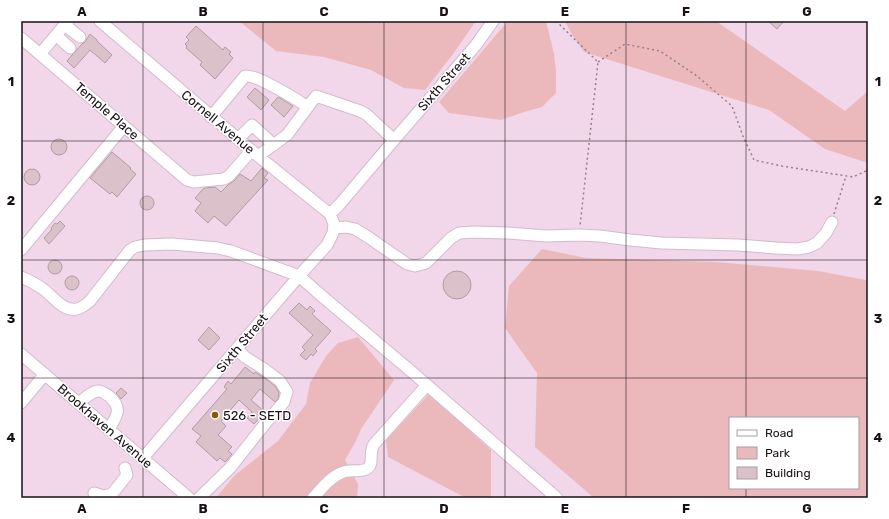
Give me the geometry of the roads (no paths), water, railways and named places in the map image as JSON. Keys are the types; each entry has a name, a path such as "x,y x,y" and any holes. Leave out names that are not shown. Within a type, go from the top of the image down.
{"street":[{"name":"Cornell Avenue","path":"100,21 332,222"},
{"name":"Sixth Street","path":"143,458 327,245 333,233 332,222 340,204 476,45 493,21"},
{"path":"40,54 66,23 80,37"},
{"path":"56,36 70,48"},
{"name":"Temple Place","path":"21,38 185,179 194,182 224,179 255,154"},
{"path":"211,116 245,76 253,76 276,87 308,107"},
{"path":"255,154 274,145 286,135 316,96 366,114 394,140"},
{"path":"238,139 252,125 274,145"},
{"path":"21,250 124,126"},
{"path":"332,222 355,229 406,264 415,266 426,263 450,238 459,233 507,232 546,236 579,235 662,243 738,245 797,249 809,247 817,243 826,233 832,222"},
{"path":"21,277 43,289 65,307 77,310 90,301 130,250 136,247 172,244 218,248 231,251 299,276 556,498"},
{"path":"199,498 230,468 284,402 288,392 280,381 245,357 237,348"},
{"name":"Brookhaven Avenue","path":"21,354 189,498"},
{"path":"21,403 45,374"},
{"path":"313,498 333,477 342,472 365,470 368,468 372,449 376,442 427,385"},
{"path":"79,404 92,393 98,391 110,397 117,406 118,410 109,429"},
{"path":"94,493 103,496 112,494 127,475 125,468"}],"place":[{"name":"526 - SETD","path":"215,415"}]}
